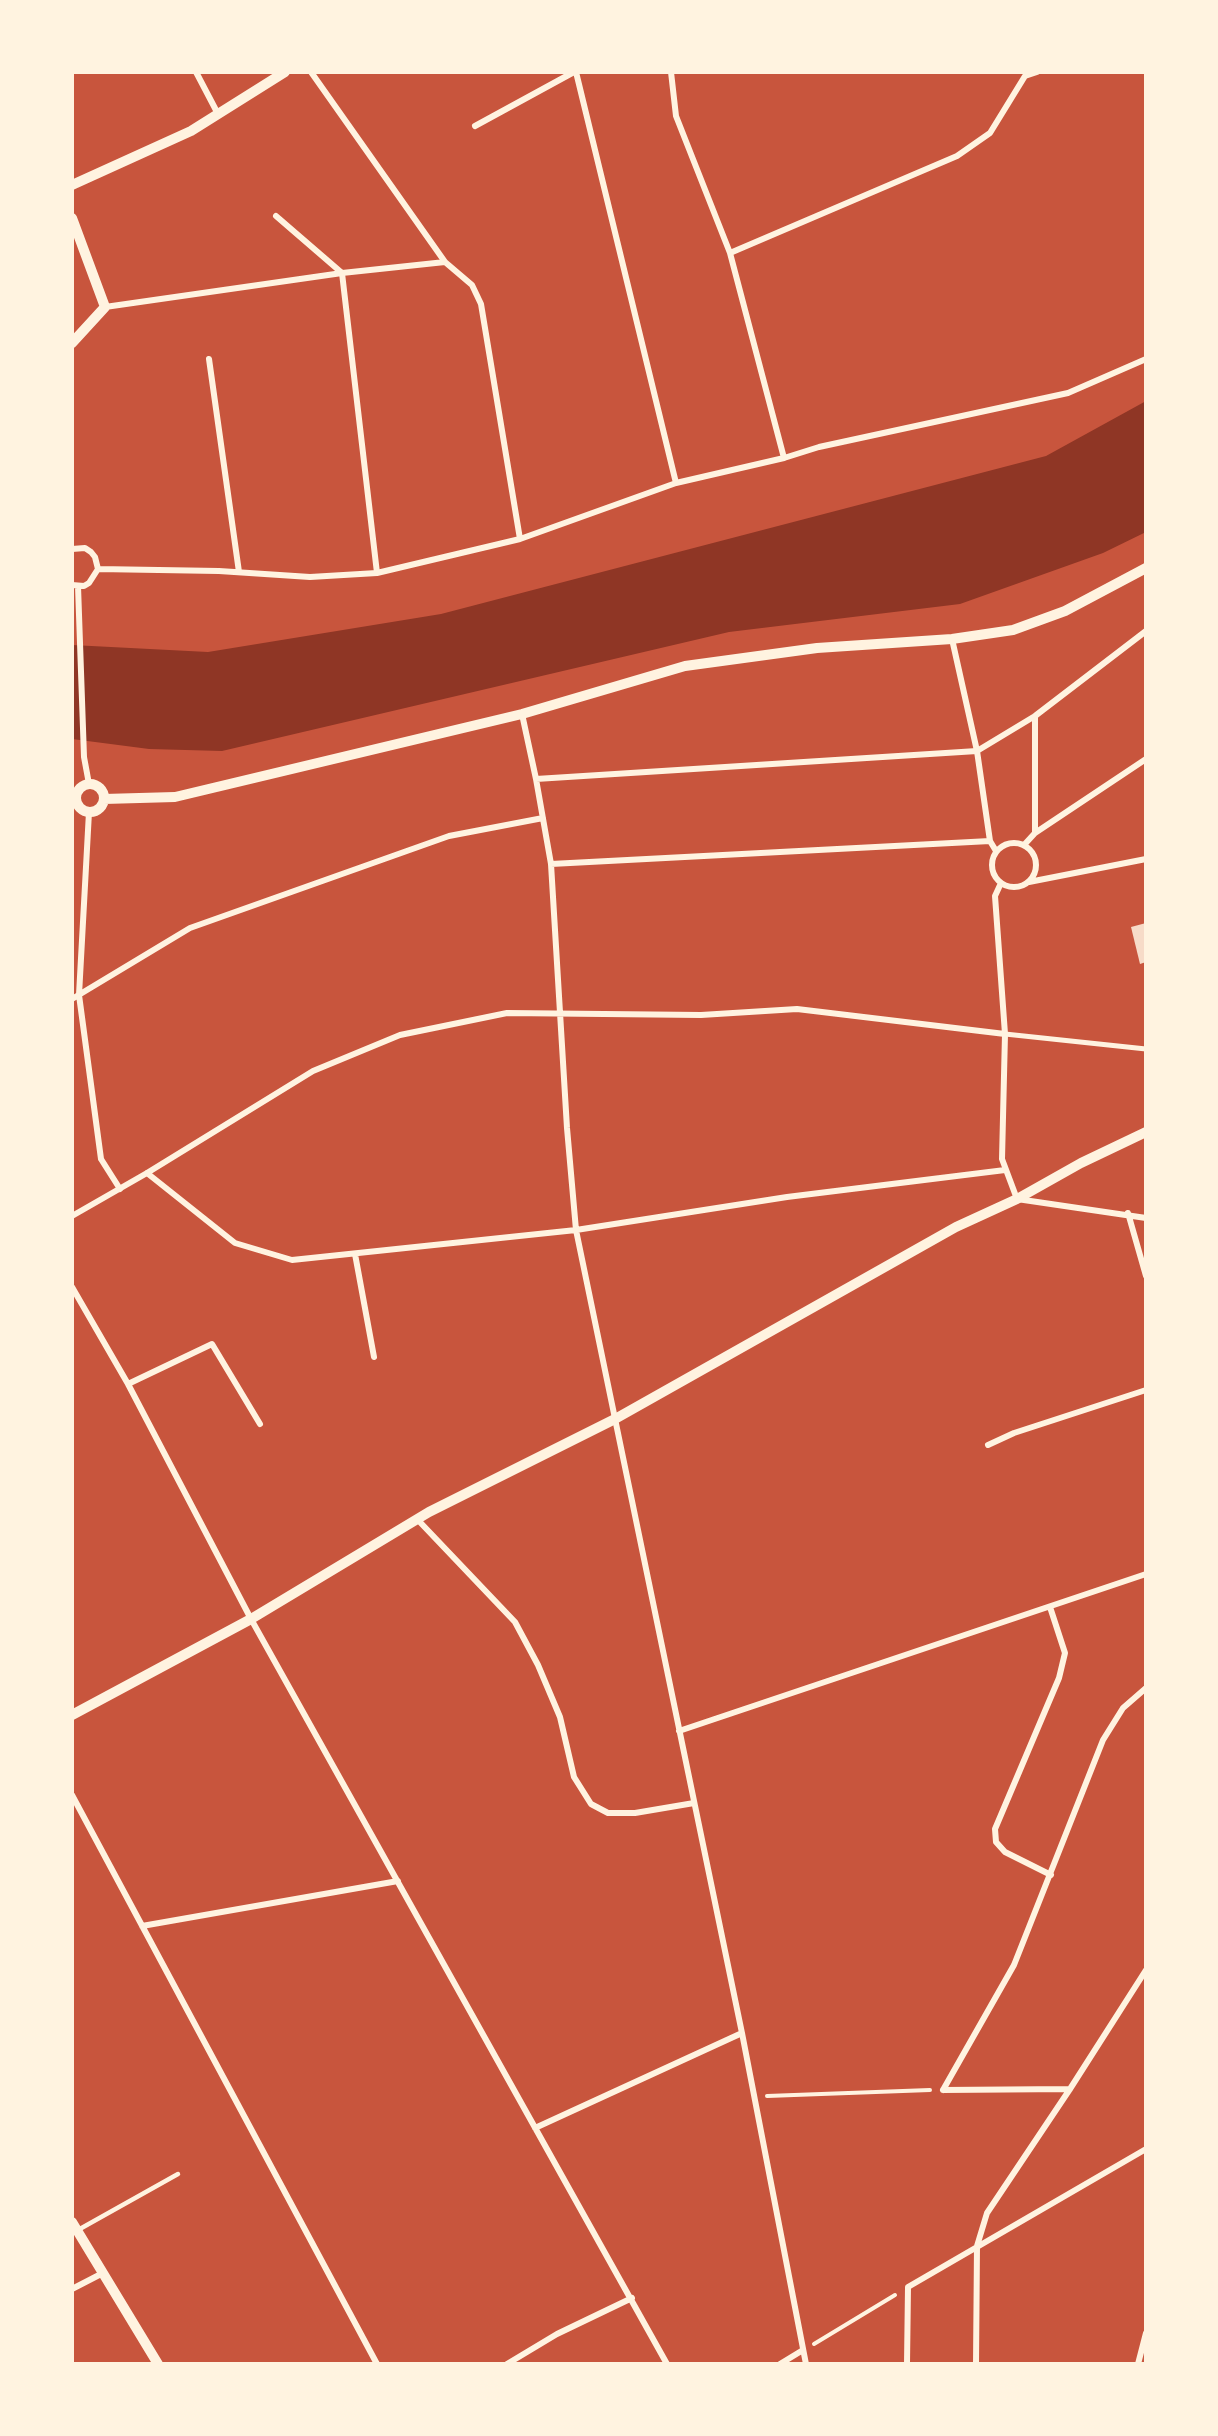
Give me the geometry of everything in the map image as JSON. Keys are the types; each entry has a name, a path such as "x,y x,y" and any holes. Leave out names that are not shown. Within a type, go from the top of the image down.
{"street":[{"path":"196,72 218,114"},
{"path":"72,185 191,131 285,72"},
{"path":"311,72 445,262 472,285 481,304 520,539"},
{"path":"475,126 575,72 676,483"},
{"path":"671,72 676,116 730,253 784,458"},
{"path":"730,253 957,156 990,133 1024,74 1037,72"},
{"path":"276,216 342,273 377,573"},
{"path":"72,218 105,307"},
{"path":"72,344 105,307 342,273 445,262"},
{"path":"209,359 239,572"},
{"path":"98,569 239,572 310,577 377,573 520,539 676,483 784,458 819,447 1068,393 1146,359"},
{"path":"72,549 85,548 91,552 98,569 89,583 75,585 84,758 89,784"},
{"path":"104,799 175,796 522,714 685,666 817,648 952,639 1013,630 1065,611 1146,568"},
{"path":"536,779 977,751 1035,716 1146,631"},
{"path":"952,639 977,751 990,841 996,851"},
{"path":"522,714 551,864 576,1230 742,2033 806,2364"},
{"path":"1035,716 1035,833"},
{"path":"1024,845 1035,833 1146,759"},
{"path":"89,784 100,788 104,799 101,807 89,812 78,805 74,795 89,784"},
{"path":"89,812 79,995 101,1159 120,1189"},
{"path":"72,999 190,928 449,836 543,818"},
{"path":"551,864 990,841"},
{"path":"1028,882 1033,876 1036,862 1034,855 1024,845 1009,843 996,851 993,857 993,871 1001,883 1015,887 1028,882 1146,859"},
{"path":"1001,883 995,896 1005,1034 1002,1160 1017,1198"},
{"path":"72,1216 147,1173 313,1071 400,1035 507,1013 701,1015 797,1009 1146,1049"},
{"path":"72,1715 250,1619 417,1519 615,1419 956,1227 1146,1131"},
{"path":"147,1173 235,1243 292,1260 576,1230 788,1197 1005,1170"},
{"path":"1017,1198 1128,1213 1146,1218"},
{"path":"1128,1213 1146,1276"},
{"path":"355,1254 374,1357"},
{"path":"72,1287 128,1384 250,1619 668,2364"},
{"path":"128,1384 212,1344 260,1424"},
{"path":"988,1445 1014,1433 1146,1390"},
{"path":"417,1519 515,1622 538,1665 560,1717 574,1777 591,1803 608,1813 634,1813 694,1803"},
{"path":"679,1731 1146,1574"},
{"path":"1050,1607 1065,1653 1059,1678 995,1829 996,1842 1005,1851 1051,1875"},
{"path":"943,2090 1014,1965 1103,1740 1122,1708 1146,1688"},
{"path":"72,1795 377,2364"},
{"path":"142,1926 399,1881"},
{"path":"976,2364 977,2246 987,2213 1146,1970"},
{"path":"535,2128 742,2033"},
{"path":"943,2090 1070,2089"},
{"path":"907,2364 908,2287 1146,2150"},
{"path":"75,2226 158,2364"},
{"path":"72,2289 103,2273"},
{"path":"507,2364 557,2334 632,2298"},
{"path":"1138,2364 1146,2332"},
{"path":"780,2364 803,2350"}],"lane":[{"path":"75,2226 178,2174"}],"path":[{"path":"754,2097 943,2090"},
{"path":"803,2350 908,2287"}],"shaded area":[{"path":"1146,401 1146,532 1103,553 960,604 729,632 222,751 149,749 72,739 72,645 208,652 441,614 1046,456"}],"building":[{"path":"1146,923 1146,962 1140,964 1131,927"}]}
